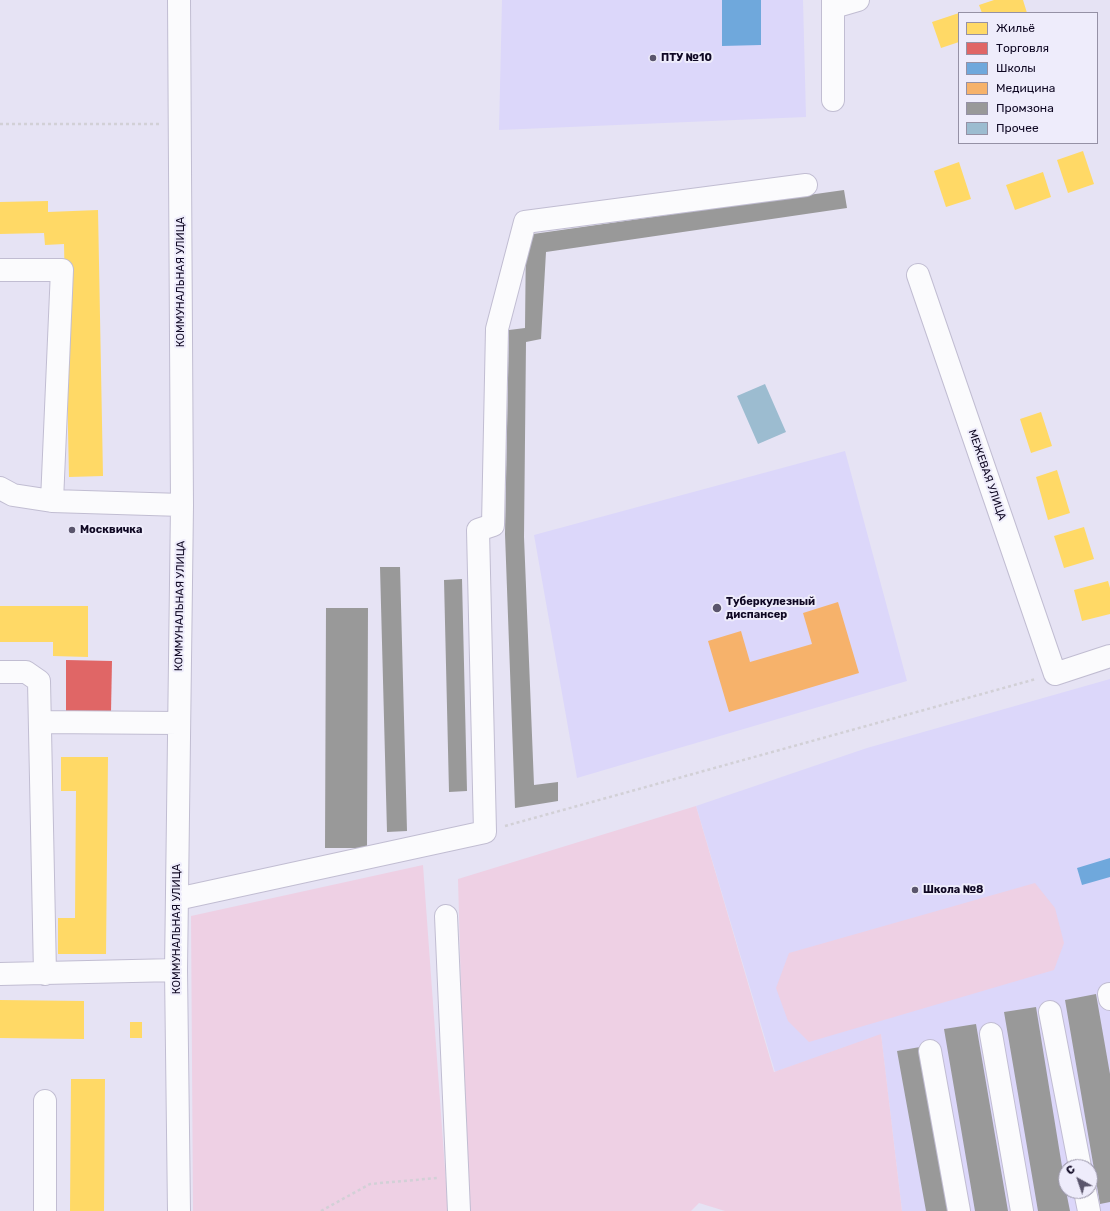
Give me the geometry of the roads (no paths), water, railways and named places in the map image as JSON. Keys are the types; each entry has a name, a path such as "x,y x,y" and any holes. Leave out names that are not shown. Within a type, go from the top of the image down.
{"street":[{"name":"КОММУНАЛЬНАЯ УЛИЦА","path":"179,0 182,505 176,970 179,1211"},
{"path":"833,100 833,4 858,0"},
{"path":"177,899 485,832 478,530 493,525 497,329 525,222 806,185"},
{"path":"0,270 62,270 52,501"},
{"name":"МЕЖЕВАЯ УЛИЦА","path":"918,275 1055,674 1110,656"},
{"path":"0,488 13,495 52,501 182,505"},
{"path":"0,672 26,672 40,681 46,974"},
{"path":"40,722 179,723"},
{"path":"446,916 459,1211"},
{"path":"0,974 176,970"},
{"path":"1050,1012 1078,1159"},
{"path":"991,1034 1022,1211"},
{"path":"930,1052 959,1211"},
{"path":"45,1101 45,1211"},
{"path":"1087,1199 1089,1211"}],"place":[{"name":"ПТУ №10","path":"653,58"},
{"name":"Москвичка","path":"72,530"},
{"name":"Туберкулезный диспансер","path":"717,608"},
{"name":"Школа №8","path":"915,890"}]}
